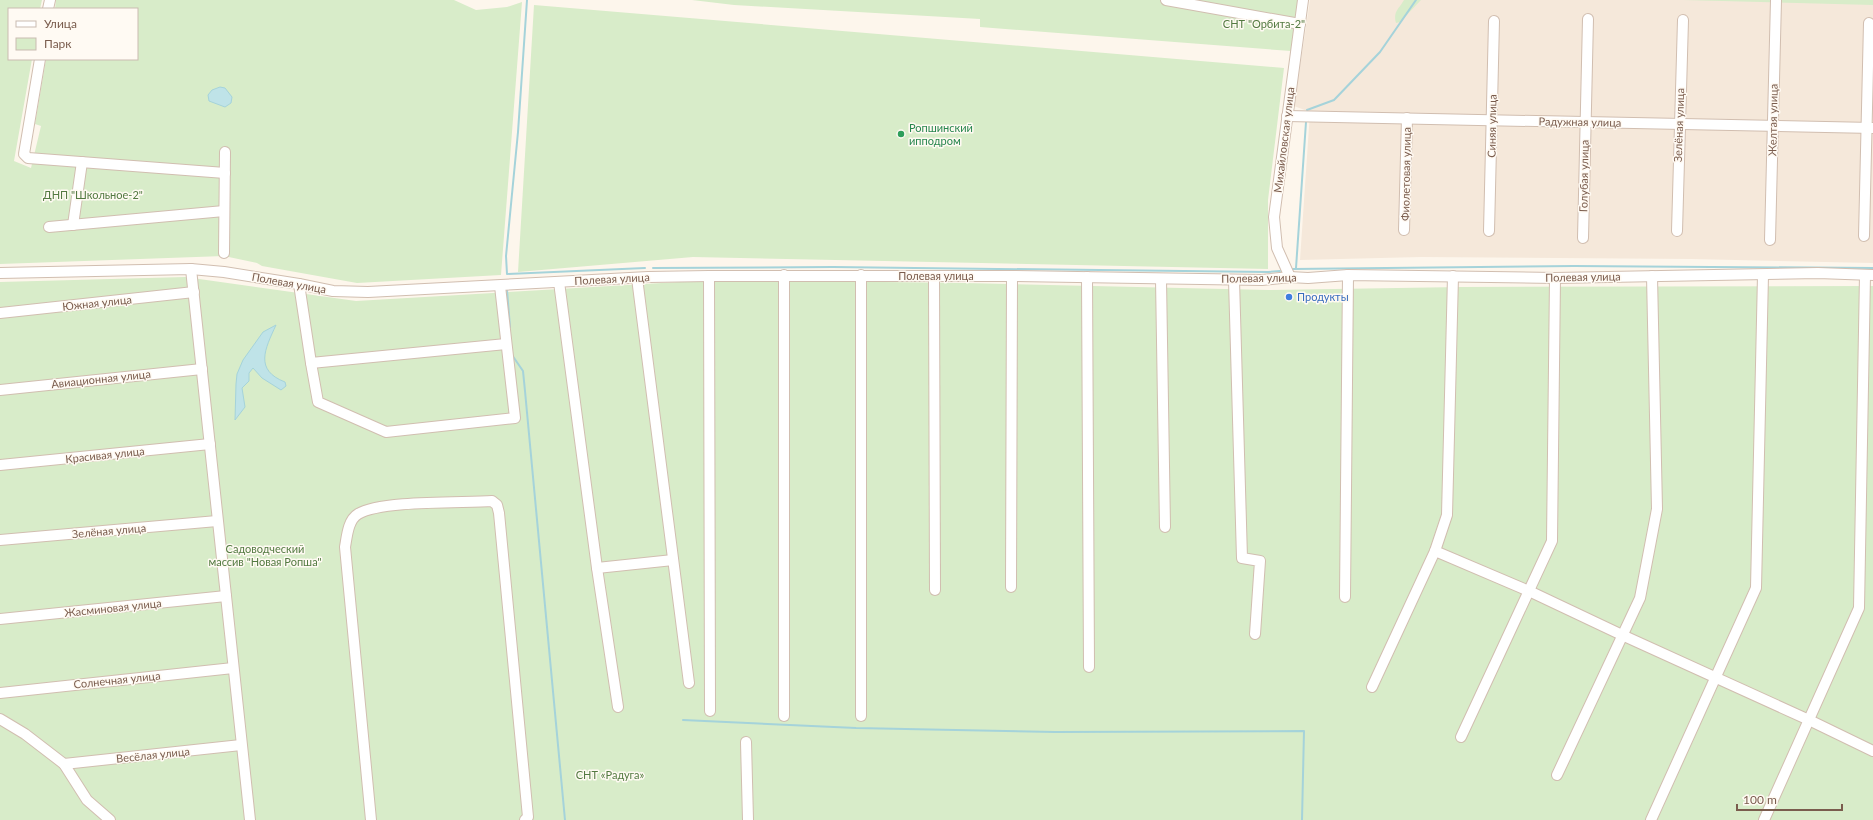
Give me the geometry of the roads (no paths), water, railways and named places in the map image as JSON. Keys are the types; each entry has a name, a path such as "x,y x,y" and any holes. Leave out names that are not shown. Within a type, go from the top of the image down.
{"street":[{"path":"1166,0 1300,24"},
{"name":"Михайловская улица","path":"1290,277 1277,248 1274,217 1303,0"},
{"name":"Желтая улица","path":"1770,240 1776,0"},
{"name":"Голубая улица","path":"1582,238 1588,19"},
{"name":"Зелёная улица","path":"1677,231 1683,20"},
{"name":"Синяя улица","path":"1490,231 1494,21"},
{"path":"1864,236 1870,128 1869,23"},
{"path":"40,60 24,154 28,158 225,174"},
{"name":"Радужная улица","path":"1288,116 1870,128"},
{"name":"Фиолетовая улица","path":"1404,230 1407,118"},
{"path":"224,253 225,152"},
{"path":"73,225 82,162"},
{"path":"49,227 224,211"},
{"path":"191,269 250,820"},
{"name":"Полевая улица","path":"0,273 191,269 224,272 333,291 368,292 637,278 784,275 1012,276 1234,280 1262,280 1290,277 1308,278 1348,275 1555,278 1818,273 1869,275"},
{"path":"1651,820 1756,588 1763,274"},
{"path":"784,275 784,716"},
{"path":"1345,597 1348,275"},
{"path":"1764,820 1859,608 1869,275"},
{"path":"709,276 710,711"},
{"path":"861,716 862,276"},
{"path":"934,276 935,590"},
{"path":"1010,588 1012,276"},
{"path":"1372,687 1436,551 1447,515 1449,493 1453,276"},
{"path":"1557,775 1640,598 1657,509 1652,276"},
{"path":"1087,277 1088,667"},
{"path":"637,278 689,683"},
{"path":"1461,737 1552,540 1555,278"},
{"path":"1161,279 1165,528"},
{"path":"1234,280 1242,558 1260,561 1256,634"},
{"path":"559,282 596,568 618,707"},
{"path":"299,284 318,402 386,432 515,418 500,286"},
{"name":"Южная улица","path":"0,313 194,292"},
{"path":"311,363 506,344"},
{"name":"Авиационная улица","path":"0,390 202,369"},
{"name":"Красивая улица","path":"0,465 210,444"},
{"path":"371,820 345,547 348,527 358,514 384,505 492,501 497,505 499,513 528,817 525,820"},
{"name":"Зелёная улица","path":"0,540 217,521"},
{"path":"1436,551 1529,591 1873,751"},
{"path":"596,568 673,560"},
{"name":"Жасминовая улица","path":"0,619 226,596"},
{"name":"Солнечная улица","path":"0,693 233,668"},
{"path":"0,719 25,734 64,764 87,800 110,820"},
{"path":"746,742 748,820"},
{"name":"Весёлая улица","path":"64,764 242,745"}],"water":[{"path":"220,87 225,88 232,97 231,103 225,107 209,101 208,95 212,90"},
{"path":"276,325 266,350 266,365 275,377 285,382 286,386 281,390 262,378 253,368 249,373 249,381 242,388 245,407 235,420 237,374 243,360 263,332"}],"waterway":[{"path":"527,0 518,132 506,256 507,274 645,268"},
{"path":"1307,110 1334,100 1380,52 1416,0"},
{"path":"1296,268 1306,122"},
{"path":"1293,269 1574,266 1873,268"},
{"path":"653,268 833,267 1280,271"},
{"path":"507,290 510,327"},
{"path":"512,355 523,371 565,820"},
{"path":"683,720 856,728 1055,732 1304,731 1302,820"}],"place":[{"name":"Ропшинский ипподром","path":"901,134"},
{"name":"Продукты","path":"1289,297"}],"park label":[{"name":"СНТ \"Орбита-2\"","path":"1264,24"},
{"name":"ДНП \"Школьное-2\"","path":"93,195"},
{"name":"Садоводческий массив \"Новая Ропша\"","path":"265,555"},
{"name":"СНТ «Радуга»","path":"610,775"}]}
